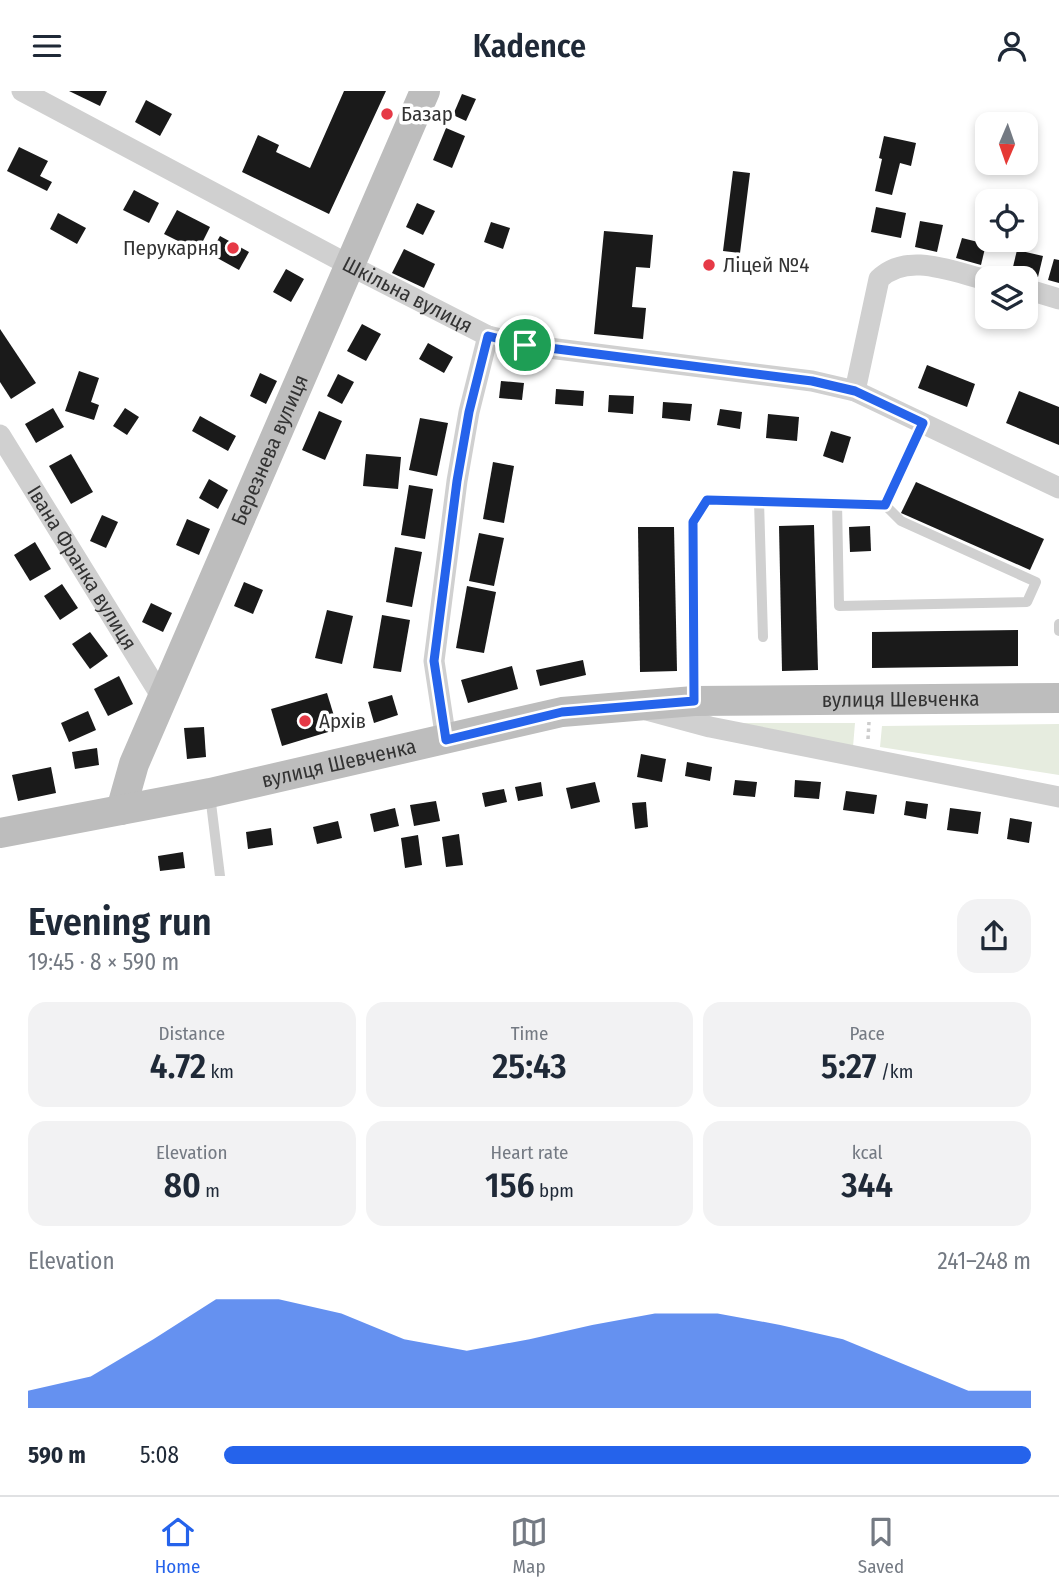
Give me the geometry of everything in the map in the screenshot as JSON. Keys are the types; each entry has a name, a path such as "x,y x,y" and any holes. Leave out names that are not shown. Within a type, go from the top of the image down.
{"main road":[{"name":"Березнева вулиця","path":"121,810 134,764 425,91"},
{"name":"вулиця Шевченка","path":"0,834 210,793 562,712 694,701 1059,698"}],"street":[{"name":"Шкільна вулиця","path":"22,91 488,336 525,345 812,381 855,391 1059,488"},
{"path":"855,391 878,279 888,269 911,263 975,277"},
{"path":"1038,293 1059,299"},
{"path":"446,740 434,661 457,481 469,412 488,336"},
{"name":"Івана Франка вулиця","path":"0,435 163,699"},
{"path":"629,705 710,727 1059,797"}],"lane":[{"path":"885,505 923,423"},
{"path":"694,701 693,522 707,500 837,502 885,505 901,521 1036,582 1027,602 839,606 837,502"},
{"path":"759,501 763,637"},
{"path":"1059,624 1059,631"},
{"path":"210,793 220,876"}],"path":[{"path":"868,742 869,720"}],"shaded area":[{"path":"718,723 855,723 853,747"},
{"path":"1059,724 1059,775 880,747 882,726"}],"building":[{"path":"69,91 107,91 100,106"},
{"path":"344,91 386,91 329,214 242,172 258,135 279,145 276,152 310,168"},
{"path":"462,94 476,99 466,121 453,115"},
{"path":"146,100 172,114 160,136 135,122"},
{"path":"446,128 465,136 452,168 433,160"},
{"path":"884,136 916,143 911,166 900,163 892,195 875,191"},
{"path":"19,147 48,161 40,176 52,182 47,191 7,171"},
{"path":"733,171 750,173 740,253 723,251"},
{"path":"134,190 159,203 149,223 123,210"},
{"path":"417,203 435,211 423,235 406,227"},
{"path":"876,207 906,213 901,238 871,232"},
{"path":"177,210 210,227 198,251 164,234"},
{"path":"58,213 86,228 77,244 50,229"},
{"path":"920,221 943,225 937,252 915,247"},
{"path":"491,222 510,228 503,249 484,242"},
{"path":"604,231 653,235 650,268 636,267 632,307 646,308 643,339 594,334"},
{"path":"220,236 249,252 239,270 210,254"},
{"path":"962,238 975,241 975,252 984,252 981,265 956,258"},
{"path":"404,249 435,264 424,288 392,273"},
{"path":"1017,252 1043,256 1038,277 1038,266 1013,266"},
{"path":"1054,259 1059,260 1059,283 1048,280"},
{"path":"286,269 304,279 291,302 273,292"},
{"path":"362,324 381,334 366,361 347,351"},
{"path":"0,329 36,383 11,399 0,382"},
{"path":"428,343 453,357 444,373 419,359"},
{"path":"927,365 975,384 967,407 918,388"},
{"path":"79,371 99,378 91,402 99,405 94,420 65,411"},
{"path":"260,373 277,381 266,404 250,396"},
{"path":"338,374 354,382 342,404 327,396"},
{"path":"501,381 524,383 522,400 499,398"},
{"path":"556,389 584,391 583,406 555,404"},
{"path":"1019,391 1059,407 1059,445 1006,423"},
{"path":"609,395 634,396 633,414 608,412"},
{"path":"663,402 692,404 690,421 662,418"},
{"path":"53,408 64,427 36,443 25,424"},
{"path":"125,408 139,417 127,435 113,426"},
{"path":"720,409 742,412 740,429 717,425"},
{"path":"319,411 342,421 325,460 302,450"},
{"path":"768,414 799,417 797,441 766,438"},
{"path":"200,416 236,436 228,451 192,431"},
{"path":"420,418 448,423 437,476 409,470"},
{"path":"831,431 851,437 843,463 823,456"},
{"path":"71,454 93,492 71,504 49,466"},
{"path":"366,454 401,457 398,489 363,486"},
{"path":"493,462 514,466 504,523 483,519"},
{"path":"209,479 228,490 218,509 199,498"},
{"path":"916,482 1044,539 1030,570 901,513"},
{"path":"409,485 433,489 425,539 401,535"},
{"path":"102,515 118,522 106,548 90,541"},
{"path":"187,519 210,529 199,555 176,545"},
{"path":"814,525 818,670 782,671 779,526"},
{"path":"870,526 871,551 850,552 849,527"},
{"path":"638,527 674,527 677,671 640,672"},
{"path":"479,533 504,538 494,586 469,581"},
{"path":"35,542 51,569 30,581 14,555"},
{"path":"395,547 422,552 412,607 386,602"},
{"path":"244,582 263,590 253,614 234,606"},
{"path":"62,584 78,608 60,620 44,596"},
{"path":"467,586 496,592 484,653 456,648"},
{"path":"151,603 172,613 163,632 142,622"},
{"path":"327,610 353,616 342,664 315,658"},
{"path":"382,615 410,620 401,672 373,668"},
{"path":"1018,630 1018,666 872,668 872,632"},
{"path":"90,632 108,656 90,669 72,644"},
{"path":"583,660 586,675 540,686 536,670"},
{"path":"512,666 518,689 468,703 461,680"},
{"path":"119,676 133,704 108,716 94,689"},
{"path":"327,693 338,729 282,746 271,709"},
{"path":"392,695 398,715 374,723 368,702"},
{"path":"88,711 96,730 69,742 61,723"},
{"path":"204,727 206,757 187,759 184,728"},
{"path":"97,748 99,765 75,769 72,752"},
{"path":"641,754 666,759 662,782 637,777"},
{"path":"687,762 712,767 710,781 685,776"},
{"path":"51,767 56,793 18,801 12,775"},
{"path":"735,780 757,782 755,797 733,795"},
{"path":"795,780 821,782 819,799 794,797"},
{"path":"541,782 543,796 518,801 515,787"},
{"path":"595,782 600,802 571,809 566,788"},
{"path":"504,789 507,802 485,807 482,793"},
{"path":"846,791 877,795 874,814 843,810"},
{"path":"436,801 440,821 414,826 410,805"},
{"path":"906,801 928,804 926,819 904,815"},
{"path":"646,802 648,827 635,829 632,803"},
{"path":"395,808 399,826 374,832 370,814"},
{"path":"950,808 981,812 978,834 947,830"},
{"path":"1010,818 1032,822 1029,843 1007,839"},
{"path":"338,821 342,838 317,844 313,827"},
{"path":"271,828 273,845 248,849 246,832"},
{"path":"459,834 463,865 446,867 442,837"},
{"path":"418,835 422,865 405,868 401,838"},
{"path":"183,852 185,868 160,871 158,856"}],"place":[{"name":"Базар","path":"387,114"},
{"name":"Перукарня","path":"233,248"},
{"name":"Ліцей №4","path":"709,265"},
{"name":"Архiв","path":"305,721"}],"route":[{"path":"488,336 525,345 812,381 855,391 923,423 885,505 707,500 693,522 694,701 562,712 446,740 434,661 457,481 469,412 488,336"}]}
